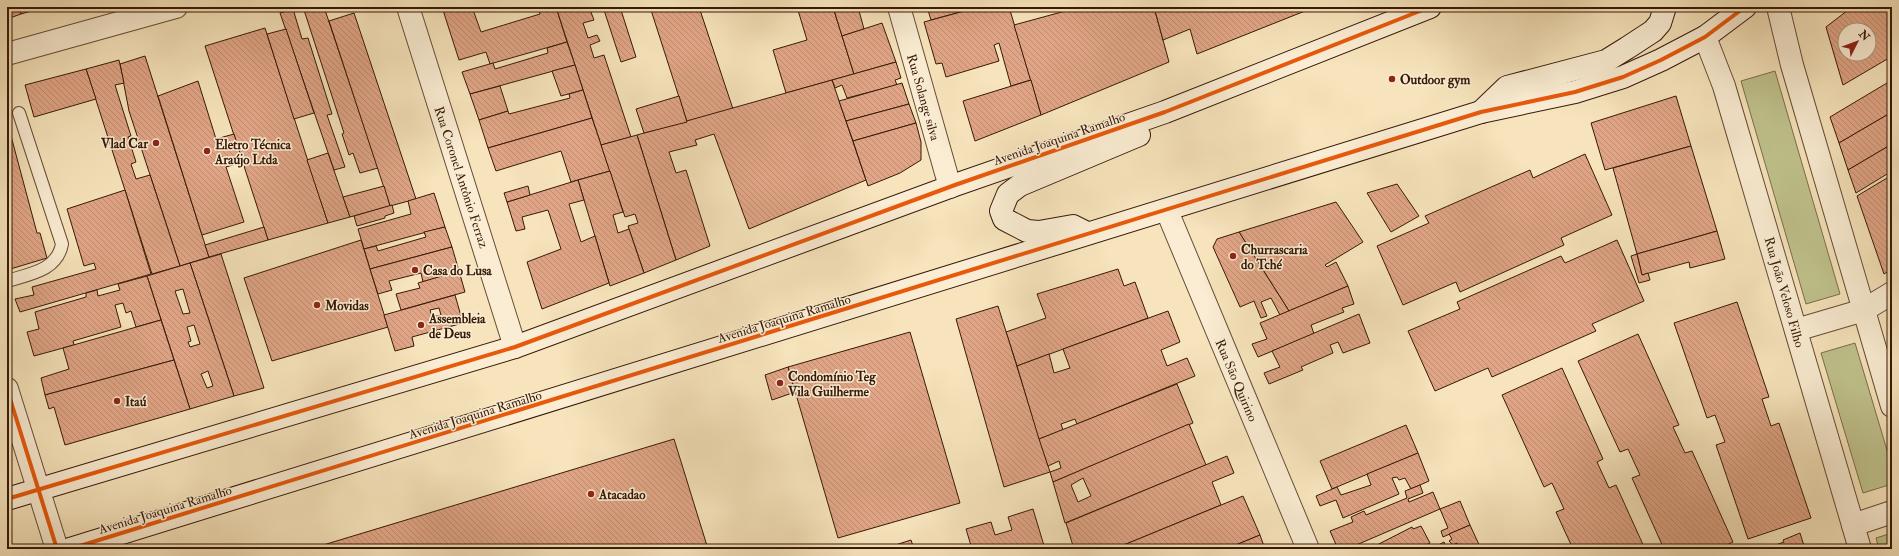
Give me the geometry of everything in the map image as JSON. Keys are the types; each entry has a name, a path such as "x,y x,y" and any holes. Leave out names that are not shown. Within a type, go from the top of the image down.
{"main road":[{"path":"7,54 176,7"},
{"name":"Rua Coronel Antônio Ferraz","path":"408,7 515,347"},
{"name":"Rua Solange silva","path":"899,7 950,187"},
{"name":"Avenida Joaquina Ramalho","path":"7,499 515,347 950,187 1165,112 1430,7"},
{"path":"1481,112 1507,87 1606,60 1653,31 1660,23 1665,7"},
{"name":"Avenida Joaquina Ramalho","path":"70,549 1167,211 1481,112 1575,92 1623,77 1661,60 1705,37 1745,7"},
{"path":"1778,7 1792,65 1892,406"},
{"name":"Rua João Veloso Filho","path":"1705,37 1724,86 1860,549"},
{"path":"1089,234 1073,226 1039,232 1027,231 1004,219 1001,212 1008,194 1020,185 1145,133 1165,112"},
{"name":"Rua São Quirino","path":"1167,211 1308,549"},
{"path":"1796,330 1864,310 1892,293"},
{"path":"7,389 57,549"},
{"path":"1853,525 1892,512"}],"lane":[{"path":"7,281 46,268 54,263 60,254 62,244 19,113"}],"green space":[{"path":"1775,71 1840,294 1806,304 1741,81"},
{"path":"1855,343 1892,467 1892,484 1863,493 1821,353"},
{"path":"1892,533 1892,549 1879,549 1876,538"}],"building":[{"path":"7,7 19,7 21,14 7,19"},
{"path":"19,7 45,7 21,14"},
{"path":"303,7 324,7 378,168 360,173 353,153 349,155 342,134 344,133"},
{"path":"442,7 472,7 481,32 540,14 538,7 556,7 567,42 490,64 486,52 459,60"},
{"path":"556,7 589,7 594,20 583,23 588,38 597,35 600,41 590,45 594,58 604,55 631,137 601,145"},
{"path":"603,7 620,7 636,57 621,62"},
{"path":"650,7 699,7 733,109 687,122"},
{"path":"797,7 833,7 854,74 786,93 773,50 807,40"},
{"path":"833,7 858,7 864,29 842,36"},
{"path":"927,7 979,7 931,20"},
{"path":"979,7 1009,7 1031,80 1011,86 999,43 994,45 999,61 946,77 942,63 936,64 924,22"},
{"path":"1080,7 1154,7 1169,62 1041,115 1014,25"},
{"path":"1154,7 1315,7 1197,54 1190,29 1163,40"},
{"path":"1852,7 1892,7 1892,63 1889,58 1843,85 1826,27"},
{"path":"293,9 302,39 308,38 332,114 327,115 345,167 334,170 280,13"},
{"path":"354,13 416,199 390,206 329,21"},
{"path":"882,23 896,62 854,74 842,36"},
{"path":"265,28 328,223 268,240 205,46"},
{"path":"286,29 314,113 294,119 267,34"},
{"path":"567,42 575,65 470,94 462,72 493,63 495,69 548,53 547,48"},
{"name":"Vlad Car","path":"145,56 209,257 180,266 129,111 120,64"},
{"path":"119,60 124,83 115,85 131,136 128,137 136,162 131,164 136,179 150,175 180,266 152,274 86,69"},
{"path":"896,62 901,78 895,80 897,85 847,98 842,85 835,88 832,80"},
{"path":"575,65 583,90 561,96 552,71"},
{"path":"86,69 96,99 34,117 25,85"},
{"path":"832,80 866,180 749,229 714,134 695,140 697,145 669,152 676,173 686,170 710,246 676,260 637,135"},
{"path":"1031,80 1041,115 975,141 963,101"},
{"path":"1892,80 1892,112 1839,143 1830,117"},
{"name":"Eletro Técnica Araújo Ltda","path":"198,81 216,139 234,134 243,162 226,167 244,222 202,235 158,96"},
{"path":"902,83 909,104 846,121 839,101"},
{"path":"500,86 508,111 479,120 470,94"},
{"path":"583,90 592,118 488,148 479,120 508,111 509,114 570,98 569,94"},
{"path":"679,96 687,122 644,133 636,109"},
{"path":"1676,96 1691,146 1605,170 1591,123"},
{"path":"909,104 916,123 853,141 846,121"},
{"path":"1892,112 1892,144 1848,170 1839,143"},
{"path":"592,118 610,171 571,182 561,151 496,171 488,148"},
{"path":"7,121 37,233 40,233 47,258 7,270"},
{"path":"916,123 921,142 921,160 900,173 868,186 853,141"},
{"path":"637,135 676,260 644,273 628,226 638,223 635,214 625,217 601,145"},
{"path":"1892,144 1892,171 1856,193 1848,170"},
{"path":"1691,146 1717,231 1637,254 1613,168"},
{"path":"328,153 350,217 328,223 307,160"},
{"path":"1585,154 1612,215 1561,238 1564,245 1460,292 1456,282 1403,305 1377,246 1429,223 1425,216 1530,170 1533,178"},
{"path":"610,171 623,212 613,215 618,233 629,229 644,273 610,286 578,180"},
{"path":"1892,175 1892,269 1884,274 1857,196"},
{"path":"578,180 584,200 569,204 581,242 595,236 609,283 542,309 527,262 561,249 548,210 522,217 525,229 516,231 507,202"},
{"path":"1397,184 1419,216 1391,232 1367,193"},
{"path":"384,186 390,206 350,217 343,197"},
{"path":"528,186 530,195 507,202 504,193"},
{"path":"125,190 151,274 20,312 15,299 34,295 32,287 96,269 94,263 84,266 67,209"},
{"path":"434,193 445,227 364,249 358,229 411,214 408,201"},
{"path":"1336,202 1363,242 1325,265 1327,267 1336,262 1348,286 1289,311 1239,232"},
{"path":"392,205 394,213 385,216 385,218 357,226 354,216"},
{"path":"264,227 268,240 209,257 205,245"},
{"path":"445,227 452,247 370,269 364,249 376,246 378,251 426,237 424,232"},
{"path":"1717,231 1725,259 1690,268 1689,262 1642,275 1637,254"},
{"path":"1239,232 1289,311 1280,315 1271,298 1261,302 1267,316 1261,318 1254,301 1240,307 1213,247 1217,239"},
{"name":"Movidas","path":"361,240 388,327 272,361 244,278"},
{"path":"1617,240 1644,301 1592,324 1596,331 1492,377 1488,368 1435,391 1408,331 1460,309 1457,302 1561,256 1565,263"},
{"name":"Casa do Lusa","path":"452,247 459,271 423,282 421,273 389,281 392,290 378,294 370,269"},
{"path":"221,254 264,388 234,396 190,263"},
{"path":"1637,254 1642,275 1648,273 1650,280 1639,283 1631,256"},
{"path":"190,263 234,396 190,409 147,276","holes":["183,289 190,313 183,314 175,291","194,325 200,344 190,347 188,342 191,341 187,327","208,371 213,386 207,388 201,374"]},
{"path":"1118,269 1124,286 1135,282 1148,318 1017,366 1006,332 1046,318 1037,294"},
{"path":"459,271 465,292 401,310 396,294 420,288 418,283"},
{"path":"147,276 161,320 136,327 131,311 126,313 123,303 115,305 121,327 73,341 74,345 34,356 27,332 39,329 35,312 86,297 86,293 97,290 98,296 120,290 118,284"},
{"path":"1348,286 1354,304 1342,308 1344,312 1311,325 1314,334 1258,357 1252,344 1267,339 1260,323"},
{"name":"Assembleia de Deus","path":"455,295 463,323 412,337 414,346 395,351 384,315","holes":["439,308 441,315 432,317 430,310"]},
{"path":"1737,302 1769,397 1762,399 1771,426 1779,423 1811,518 1748,539 1716,445 1725,442 1715,415 1707,418 1674,323"},
{"path":"998,306 1050,472 1004,487 956,319"},
{"path":"1168,311 1180,342 1161,350 1167,366 1187,358 1195,376 1077,424 1075,419 1061,424 1063,430 1039,439 1017,366 1049,354 1054,373 1070,368 1063,349"},
{"path":"1359,314 1370,343 1343,353 1338,342 1330,345 1333,353 1301,367 1303,370 1269,384 1264,373 1280,367 1272,351"},
{"path":"161,320 174,360 45,395 41,378 69,369 63,348"},
{"path":"910,332 960,503 838,538 788,367"},
{"path":"1638,334 1679,425 1673,427 1685,453 1692,451 1733,542 1717,549 1664,549 1632,478 1640,475 1628,449 1620,452 1578,361"},
{"name":"Itaú","path":"174,360 190,409 65,445 54,407 49,409 45,395"},
{"name":"Condomínio Teg Vila Guilherme","path":"788,367 795,392 772,400 765,375"},
{"path":"1562,368 1603,459 1597,462 1609,488 1616,485 1645,549 1573,549 1556,512 1564,509 1552,483 1544,487 1502,395"},
{"path":"1177,384 1193,423 1053,482 1050,472 1061,468 1059,461 1048,466 1039,439"},
{"path":"1189,424 1206,465 1065,523 1053,482","holes":["1083,478 1091,496 1078,502 1071,485"]},
{"path":"1406,425 1418,453 1332,489 1320,461"},
{"name":"Atacadao","path":"674,439 708,549 310,549"},
{"path":"1418,453 1429,481 1411,489 1405,478 1399,480 1397,477 1392,478 1399,494 1343,518 1336,500 1320,506 1316,496 1337,487 1341,495 1371,485 1367,474"},
{"path":"1227,456 1234,473 1212,482 1221,505 1114,549 1074,549 1066,523"},
{"path":"1420,485 1423,493 1408,499 1409,502 1433,492 1440,509 1347,549 1338,549 1330,531 1353,522 1351,517 1364,511 1366,515 1407,498 1405,491"},
{"path":"1243,496 1260,535 1226,549 1114,549"},
{"path":"1460,501 1470,525 1443,537 1441,531 1448,528 1440,509"},
{"path":"1033,509 1045,549 972,549 966,529 991,522 995,535 1012,530 1008,517"},
{"path":"1470,525 1481,549 1460,549 1457,543 1453,545 1449,541 1452,539 1449,534"},
{"path":"1421,526 1430,543 1417,549 1362,549 1374,544 1375,546 1412,527 1413,529"},
{"path":"1800,533 1805,549 1765,549 1784,542 1783,540"},
{"path":"1260,535 1265,549 1226,549"},
{"path":"911,540 914,549 886,549 886,548"},
{"path":"1444,542 1447,549 1431,549"}],"cycle path":[{"path":"7,499 515,347 955,185 1165,112 1430,7"},
{"path":"70,549 1481,112 1575,92 1623,77 1661,60 1705,37 1745,7"},
{"path":"7,389 57,549"}],"place":[{"name":"Outdoor gym","path":"1392,79"},
{"name":"Vlad Car","path":"156,143"},
{"name":"Eletro Técnica Araújo Ltda","path":"207,151"},
{"name":"Churrascaria do Tché","path":"1233,256"},
{"name":"Casa do Lusa","path":"415,270"},
{"name":"Movidas","path":"317,305"},
{"name":"Assembleia de Deus","path":"421,325"},
{"name":"Condomínio Teg Vila Guilherme","path":"780,383"},
{"name":"Itaú","path":"117,401"},
{"name":"Atacadao","path":"591,494"}]}
